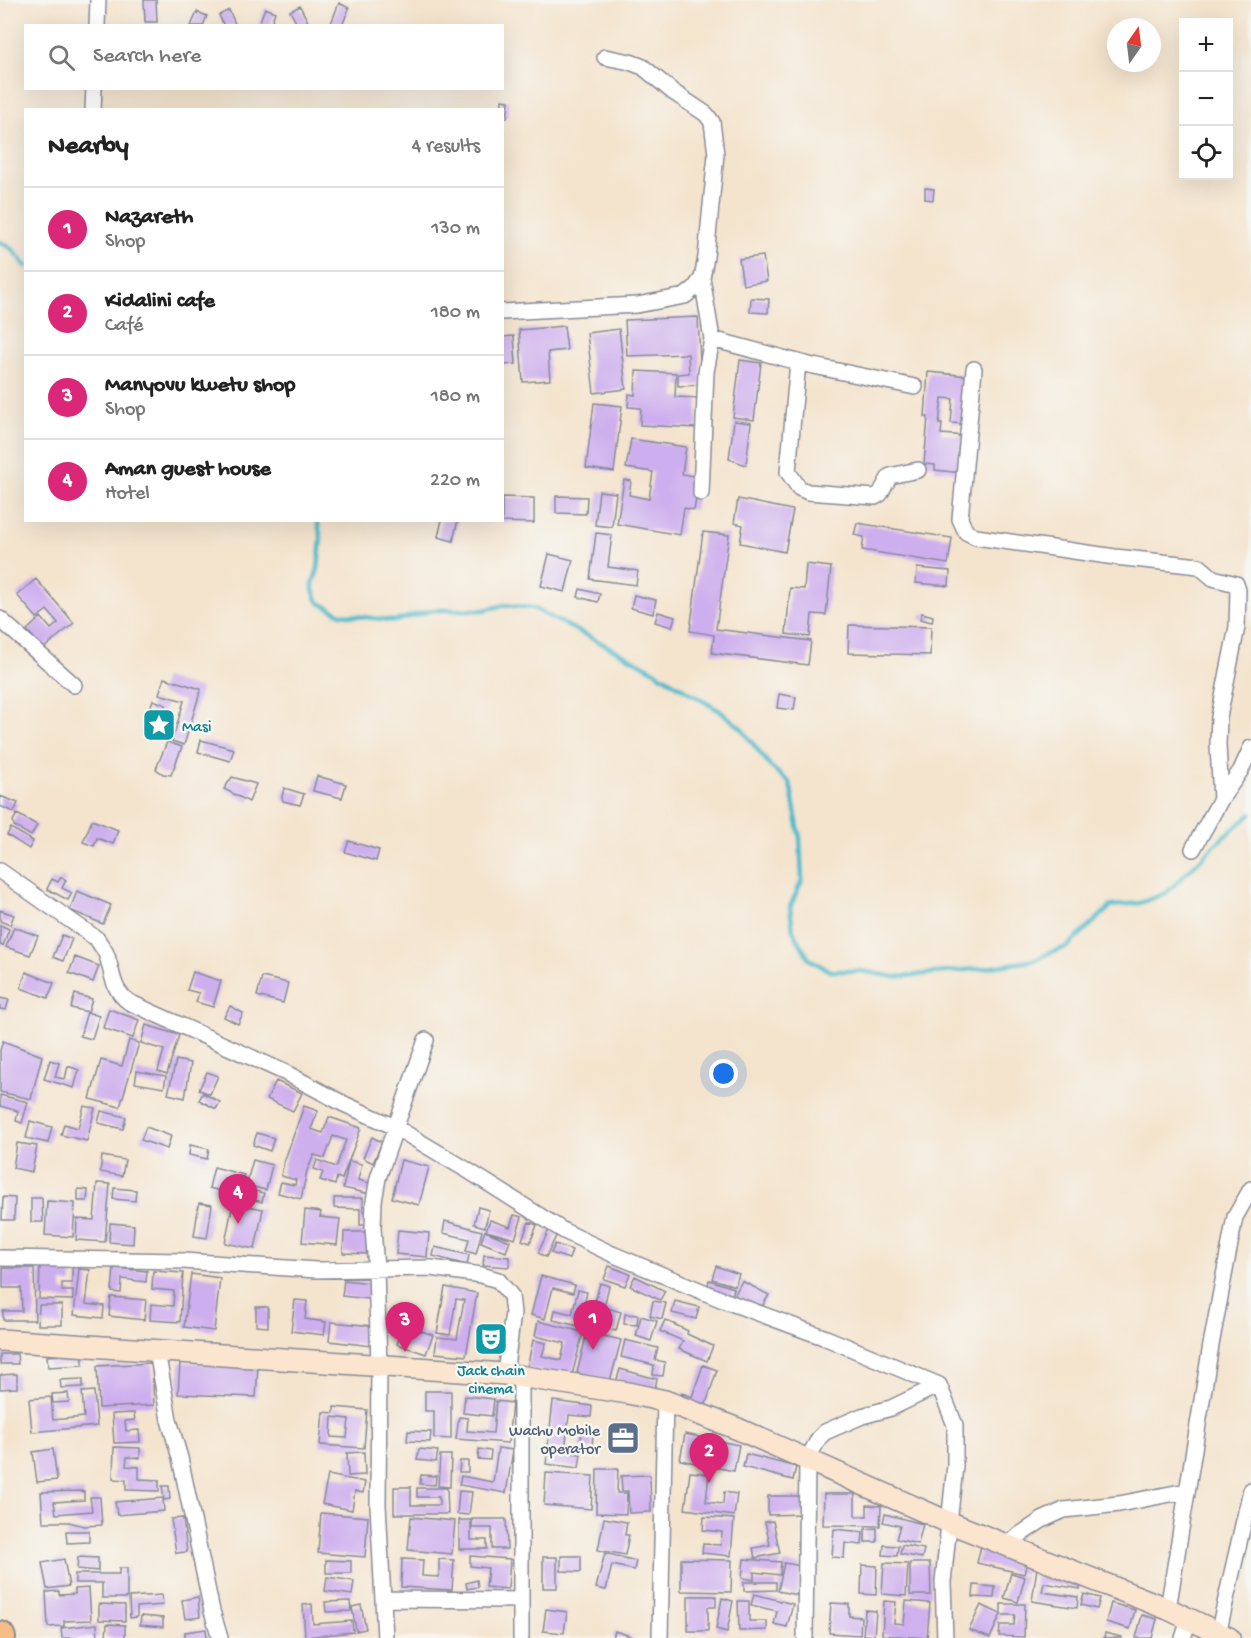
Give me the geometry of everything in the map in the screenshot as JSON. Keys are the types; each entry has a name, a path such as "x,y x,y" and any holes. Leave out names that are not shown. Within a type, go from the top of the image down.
{"street":[{"path":"97,24 98,0"},
{"path":"605,57 643,67 673,93 706,114 712,122 716,154 702,278 712,339 706,372 701,493"},
{"path":"93,108 94,90"},
{"path":"504,312 646,303 685,296 702,278"},
{"path":"712,339 798,362 915,387"},
{"path":"798,362 788,472 799,488 808,492 875,497 880,494 890,476 918,470"},
{"path":"974,369 960,519 966,532 976,537 1199,566 1213,578 1236,584 1239,590 1237,627 1219,717 1221,799"},
{"path":"0,619 74,685"},
{"path":"1193,849 1221,799 1241,770 1251,748"},
{"path":"0,870 97,939 107,954 115,988 129,1002 396,1127 564,1231 612,1254 939,1385 955,1425 954,1466 943,1582 945,1638"},
{"path":"385,1638 378,1505 379,1365 374,1202 378,1178 426,1040"},
{"path":"1167,1609 1210,1345 1235,1216 1251,1189"},
{"path":"0,1258 183,1261 316,1269 431,1268 481,1275 498,1280 511,1296 513,1312 521,1638"},
{"path":"0,1340 513,1375 665,1401 738,1429 948,1522 1167,1609 1186,1629 1223,1636 1251,1490"},
{"path":"157,1351 169,1420 180,1458 212,1611 220,1638"},
{"path":"805,1638 807,1460 819,1438 825,1432 862,1416 891,1408 939,1385"},
{"path":"660,1638 665,1401"},
{"path":"1006,1544 1042,1520 1064,1510 1119,1504 1186,1491"},
{"path":"383,1599 521,1600"}],"building":[{"path":"144,0 156,0 157,22 145,22"},
{"path":"339,3 349,8 343,24 331,24"},
{"path":"300,6 309,24 297,24 290,11"},
{"path":"265,8 275,12 271,24 259,24"},
{"path":"229,10 235,24 223,24 219,15"},
{"path":"197,12 207,16 204,24 192,24"},
{"path":"502,100 509,101 507,118 504,117 504,108 501,108"},
{"path":"925,188 934,189 933,200 925,199"},
{"path":"763,256 767,281 743,285 739,259"},
{"path":"751,298 769,299 768,313 750,312"},
{"path":"698,317 701,385 678,386 678,374 689,373 688,354 627,356 625,320"},
{"path":"564,326 567,350 548,352 550,380 523,382 519,330"},
{"path":"619,329 626,389 594,393 587,333"},
{"path":"514,336 516,364 504,365 504,337"},
{"path":"740,360 761,363 754,420 733,417"},
{"path":"636,371 676,373 675,397 698,398 697,428 640,425 641,408 628,407 629,394 635,395"},
{"path":"928,372 969,376 965,424 951,423 953,399 942,398 939,424 942,424 941,434 966,436 962,473 935,470 935,465 924,464 928,417 925,417"},
{"path":"594,403 622,406 614,472 586,468"},
{"path":"734,421 751,423 746,465 729,459"},
{"path":"631,439 686,447 682,474 700,477 694,510 684,508 680,535 617,524 624,480 631,481 629,495 649,499 653,472 626,468"},
{"path":"599,491 616,493 612,527 595,525"},
{"path":"556,496 587,497 586,514 556,513"},
{"path":"504,497 534,498 534,523 502,522 504,522"},
{"path":"738,499 793,510 785,552 740,543 743,525 734,523"},
{"path":"442,522 458,522 453,541 438,537"},
{"path":"857,523 952,538 948,564 862,550 864,537 854,535"},
{"path":"703,532 729,535 716,629 811,641 808,665 712,653 714,635 690,631"},
{"path":"596,533 612,535 608,567 638,571 636,585 590,579"},
{"path":"549,554 573,560 565,592 541,586"},
{"path":"806,564 831,567 826,615 812,614 810,637 786,634 790,588 804,589"},
{"path":"917,568 950,571 949,586 916,583"},
{"path":"36,579 74,623 43,649 27,630 41,617 51,629 58,623 47,610 37,618 17,595"},
{"path":"580,589 600,594 598,602 578,597"},
{"path":"634,595 656,600 653,614 631,608"},
{"path":"658,612 675,617 672,627 655,622"},
{"path":"922,613 933,616 932,622 920,619"},
{"path":"849,625 931,627 930,655 848,653"},
{"path":"164,678 201,689 184,745 172,741 184,701 159,694"},
{"path":"779,694 796,697 794,710 777,708"},
{"path":"153,700 166,705 156,735 142,731"},
{"path":"201,740 234,749 230,761 198,752"},
{"path":"167,742 182,747 171,775 163,774 156,769"},
{"path":"317,776 346,784 342,798 313,791"},
{"path":"232,777 256,784 249,802 224,789"},
{"path":"284,788 304,794 300,805 283,801"},
{"path":"0,796 18,803 14,812 0,806"},
{"path":"17,814 37,825 31,836 14,826 13,821"},
{"path":"92,820 118,830 113,844 97,838 94,846 83,842"},
{"path":"11,828 33,841 29,849 7,835"},
{"path":"349,841 379,850 376,861 345,852"},
{"path":"61,877 66,880 62,888 72,893 68,900 47,889 52,879 58,882"},
{"path":"77,891 111,905 103,924 70,910"},
{"path":"0,910 14,915 10,925 0,921"},
{"path":"0,925 9,929 3,946 0,945"},
{"path":"14,927 38,936 30,955 6,947"},
{"path":"62,935 72,939 63,961 53,957"},
{"path":"75,957 99,966 93,982 69,973"},
{"path":"26,972 54,983 48,998 21,988"},
{"path":"193,972 221,981 213,1007 196,1002 199,993 187,990"},
{"path":"262,977 288,983 283,1003 257,996"},
{"path":"75,994 92,999 88,1012 71,1008"},
{"path":"0,998 9,1000 6,1010 0,1009"},
{"path":"230,1006 243,1013 238,1024 224,1017"},
{"path":"109,1009 139,1020 133,1038 103,1028"},
{"path":"87,1012 99,1016 92,1039 80,1036"},
{"path":"146,1025 179,1035 167,1074 158,1071 164,1050 141,1043"},
{"path":"129,1040 139,1043 120,1107 90,1099 101,1060 122,1066"},
{"path":"3,1041 42,1056 31,1099 0,1092 0,1050"},
{"path":"50,1060 59,1063 55,1077 65,1079 68,1066 79,1070 74,1088 44,1079"},
{"path":"176,1060 191,1063 185,1098 168,1094"},
{"path":"137,1071 166,1076 164,1088 135,1083"},
{"path":"207,1072 218,1076 210,1094 199,1090"},
{"path":"276,1081 302,1093 293,1111 267,1099"},
{"path":"203,1093 220,1102 216,1109 199,1100"},
{"path":"0,1095 28,1102 22,1123 16,1121 18,1111 0,1106"},
{"path":"84,1106 95,1108 87,1141 61,1135 64,1124 78,1128"},
{"path":"304,1106 318,1111 311,1129 323,1133 329,1117 361,1128 342,1179 337,1177 335,1185 320,1180 323,1172 314,1169 317,1160 336,1167 346,1140 333,1136 325,1158 314,1155 307,1171 301,1199 278,1193 281,1182 295,1185 296,1180 281,1176"},
{"path":"101,1111 126,1117 123,1129 98,1123"},
{"path":"30,1121 52,1127 48,1143 26,1138"},
{"path":"146,1127 171,1136 167,1149 141,1140"},
{"path":"257,1133 274,1138 270,1151 253,1145"},
{"path":"372,1137 382,1142 373,1163 363,1158"},
{"path":"17,1143 37,1146 32,1172 13,1168"},
{"path":"190,1145 209,1149 207,1159 189,1155"},
{"path":"102,1156 125,1160 122,1176 100,1172"},
{"path":"253,1160 272,1165 266,1190 246,1185"},
{"path":"401,1160 429,1167 419,1205 392,1198"},
{"path":"349,1161 362,1164 358,1180 373,1184 370,1194 343,1188"},
{"path":"214,1167 244,1175 238,1196 209,1188"},
{"path":"97,1183 110,1184 105,1242 76,1240 77,1219 94,1220"},
{"path":"114,1188 136,1190 135,1201 113,1199"},
{"path":"78,1189 88,1190 87,1201 78,1201"},
{"path":"246,1189 264,1193 262,1202 244,1197"},
{"path":"3,1197 15,1198 14,1220 2,1220"},
{"path":"31,1198 42,1198 43,1222 31,1222"},
{"path":"334,1198 363,1198 363,1211 368,1212 368,1225 360,1225 360,1209 334,1208"},
{"path":"47,1201 75,1203 73,1237 45,1235"},
{"path":"199,1203 212,1205 207,1238 194,1236"},
{"path":"233,1203 263,1209 255,1249 225,1243"},
{"path":"478,1207 489,1210 485,1227 474,1224"},
{"path":"305,1210 321,1212 320,1217 340,1219 337,1245 302,1242"},
{"path":"514,1215 522,1217 515,1239 486,1231 490,1220 510,1227"},
{"path":"445,1221 482,1231 476,1254 466,1251 469,1239 443,1233"},
{"path":"529,1222 537,1225 530,1243 522,1240"},
{"path":"110,1223 134,1225 133,1244 109,1242"},
{"path":"398,1230 429,1233 427,1257 396,1254"},
{"path":"549,1230 557,1234 546,1257 538,1253"},
{"path":"485,1231 510,1241 506,1252 481,1242"},
{"path":"344,1232 369,1232 368,1254 343,1253"},
{"path":"555,1244 572,1250 569,1259 551,1253"},
{"path":"435,1247 469,1255 467,1265 433,1256"},
{"path":"484,1255 509,1257 509,1267 483,1265"},
{"path":"40,1263 72,1264 72,1283 62,1283 62,1291 73,1291 73,1300 39,1299"},
{"path":"609,1266 630,1274 625,1286 604,1279"},
{"path":"716,1266 739,1274 735,1286 712,1279"},
{"path":"3,1268 34,1268 35,1320 3,1320 3,1311 22,1311 21,1288 3,1288"},
{"path":"114,1268 147,1271 146,1282 122,1279 121,1293 112,1292"},
{"path":"79,1269 90,1270 86,1304 104,1306 103,1318 74,1315"},
{"path":"153,1271 183,1273 180,1322 150,1320 151,1304 173,1306 174,1291 152,1289"},
{"path":"191,1274 220,1278 214,1331 184,1327"},
{"path":"541,1276 575,1285 573,1293 553,1288 545,1319 531,1315"},
{"path":"635,1276 665,1291 660,1300 630,1286"},
{"path":"344,1280 371,1283 369,1299 342,1296"},
{"path":"709,1280 734,1288 732,1297 707,1290"},
{"path":"742,1281 769,1295 760,1310 734,1296"},
{"path":"600,1283 609,1286 604,1307 621,1312 616,1331 589,1324"},
{"path":"445,1287 477,1293 466,1356 435,1353 437,1337 457,1339 464,1300 456,1299 450,1335 437,1333"},
{"path":"578,1290 587,1292 579,1326 553,1320 555,1310 572,1314"},
{"path":"111,1297 146,1300 144,1320 109,1316"},
{"path":"295,1300 307,1301 305,1319 326,1322 324,1335 291,1331"},
{"path":"653,1301 666,1303 662,1319 650,1316"},
{"path":"675,1301 699,1307 696,1319 672,1313"},
{"path":"39,1305 62,1305 62,1325 38,1325"},
{"path":"256,1307 268,1307 268,1327 256,1326"},
{"path":"625,1314 638,1315 637,1325 624,1324"},
{"path":"641,1316 657,1321 651,1341 636,1336"},
{"path":"665,1320 688,1331 687,1334 713,1346 707,1361 679,1349 683,1341 660,1331"},
{"path":"538,1321 583,1332 571,1379 527,1368 533,1340 546,1343 542,1356 561,1360 565,1343 535,1336"},
{"path":"331,1322 374,1326 372,1346 329,1341"},
{"path":"404,1325 433,1335 426,1354 397,1344"},
{"path":"587,1332 621,1340 610,1382 577,1373"},
{"path":"625,1340 658,1348 655,1360 665,1362 663,1376 653,1375 654,1365 621,1357"},
{"path":"0,1354 17,1354 18,1364 0,1364"},
{"path":"83,1354 83,1365 48,1367 47,1356"},
{"path":"180,1362 258,1366 256,1397 178,1394"},
{"path":"152,1363 154,1405 99,1408 97,1366"},
{"path":"703,1365 717,1370 704,1410 679,1402 682,1393 692,1397"},
{"path":"620,1369 657,1379 654,1393 616,1383"},
{"path":"17,1374 17,1388 0,1389 0,1375"},
{"path":"83,1379 83,1387 61,1388 60,1380"},
{"path":"94,1391 97,1426 32,1432 29,1399 51,1397 53,1420 84,1417 82,1392"},
{"path":"425,1391 451,1391 451,1439 434,1438 434,1411 425,1411"},
{"path":"68,1393 69,1402 53,1403 52,1394"},
{"path":"465,1396 494,1399 492,1416 463,1413"},
{"path":"496,1401 512,1403 508,1443 456,1439 459,1417 468,1418 467,1431 493,1433"},
{"path":"553,1401 592,1406 591,1417 569,1415 565,1452 581,1454 579,1468 546,1464"},
{"path":"334,1407 367,1410 364,1448 320,1445 323,1412 334,1413","holes":["332,1417 349,1419 347,1438 331,1437"]},
{"path":"134,1413 135,1420 125,1421 126,1431 139,1430 140,1442 114,1443 112,1414"},
{"path":"408,1431 431,1432 430,1442 407,1441"},
{"path":"582,1431 593,1432 592,1449 580,1448"},
{"path":"685,1434 739,1445 734,1471 680,1460"},
{"path":"114,1447 140,1448 140,1458 127,1457 126,1466 139,1467 139,1479 159,1480 159,1491 126,1490 126,1480 113,1479"},
{"path":"498,1448 513,1450 506,1493 459,1485 461,1476 493,1482"},
{"path":"53,1449 57,1480 37,1482 33,1452"},
{"path":"419,1449 438,1451 436,1462 417,1460"},
{"path":"479,1449 491,1451 490,1460 478,1459"},
{"path":"364,1452 365,1475 348,1476 347,1453"},
{"path":"746,1454 796,1467 793,1480 743,1467"},
{"path":"440,1455 451,1455 450,1487 438,1486"},
{"path":"460,1461 468,1461 468,1472 459,1472"},
{"path":"597,1469 618,1469 617,1493 627,1493 626,1514 596,1513"},
{"path":"690,1472 709,1474 706,1502 723,1504 724,1492 737,1494 734,1516 685,1509"},
{"path":"546,1473 593,1476 591,1509 544,1505"},
{"path":"328,1475 365,1482 363,1493 355,1491 352,1510 322,1504"},
{"path":"421,1475 436,1476 435,1485 420,1484"},
{"path":"650,1475 651,1512 629,1513 628,1491 622,1491 621,1476"},
{"path":"162,1486 169,1486 170,1499 164,1500"},
{"path":"394,1487 411,1487 411,1505 439,1505 439,1497 417,1497 417,1488 447,1488 448,1514 394,1514"},
{"path":"84,1491 84,1500 54,1502 56,1514 92,1511 90,1497 100,1497 102,1525 84,1526 69,1522 43,1522 41,1492"},
{"path":"459,1491 472,1492 469,1515 457,1514"},
{"path":"824,1494 855,1494 855,1516 867,1516 867,1505 881,1506 880,1526 823,1525"},
{"path":"768,1496 804,1496 804,1514 768,1515"},
{"path":"163,1498 164,1511 117,1515 115,1502"},
{"path":"321,1513 368,1517 365,1557 318,1553"},
{"path":"885,1514 923,1524 918,1544 896,1539 900,1526 883,1522"},
{"path":"411,1517 455,1521 452,1554 408,1550"},
{"path":"704,1517 734,1519 731,1556 702,1553 703,1544 721,1545 722,1532 703,1530"},
{"path":"183,1518 187,1552 176,1553 171,1519"},
{"path":"604,1518 627,1522 625,1535 629,1535 625,1555 598,1550"},
{"path":"472,1519 506,1519 507,1549 492,1549 492,1528 472,1528"},
{"path":"459,1520 471,1520 471,1540 487,1540 487,1549 459,1549"},
{"path":"773,1521 780,1553 755,1558 753,1548 770,1545 765,1522"},
{"path":"877,1528 877,1542 865,1542 865,1529"},
{"path":"834,1529 863,1532 862,1545 845,1543 844,1558 832,1557"},
{"path":"66,1531 89,1531 89,1542 67,1543"},
{"path":"884,1545 898,1546 897,1556 883,1555"},
{"path":"902,1545 924,1549 922,1558 900,1554"},
{"path":"981,1546 1028,1558 1024,1574 977,1563"},
{"path":"605,1553 636,1561 634,1570 612,1565 606,1590 596,1588"},
{"path":"470,1556 510,1559 508,1589 486,1587 488,1568 470,1566"},
{"path":"561,1556 581,1556 581,1572 561,1571"},
{"path":"78,1557 98,1558 98,1571 77,1569"},
{"path":"543,1557 557,1557 557,1588 543,1588"},
{"path":"64,1559 69,1586 47,1589 42,1563"},
{"path":"402,1559 423,1560 422,1576 439,1577 439,1559 454,1560 452,1590 401,1587"},
{"path":"681,1559 732,1560 731,1592 681,1591"},
{"path":"744,1559 781,1562 780,1575 754,1572 754,1580 742,1578"},
{"path":"326,1560 351,1561 351,1573 326,1573"},
{"path":"784,1563 802,1566 797,1595 778,1591"},
{"path":"884,1563 908,1564 906,1596 882,1594"},
{"path":"910,1563 930,1563 931,1595 910,1595"},
{"path":"862,1565 877,1566 876,1595 861,1594"},
{"path":"119,1568 127,1568 127,1598 102,1598 102,1583 75,1583 75,1574 119,1574"},
{"path":"1037,1568 1082,1575 1080,1589 1044,1583 1042,1592 1078,1597 1077,1608 1032,1601"},
{"path":"1011,1573 1025,1577 1018,1602 1004,1598"},
{"path":"327,1577 354,1581 352,1595 325,1591"},
{"path":"477,1580 478,1587 467,1589 466,1583"},
{"path":"744,1582 776,1582 776,1590 744,1591"},
{"path":"974,1585 995,1587 994,1598 973,1597"},
{"path":"89,1588 91,1620 64,1621 64,1626 48,1627 46,1592 59,1591 59,1595 75,1594 75,1589"},
{"path":"754,1594 793,1604 787,1627 774,1624 777,1611 751,1605"},
{"path":"1084,1594 1100,1598 1097,1609 1081,1605"},
{"path":"162,1595 163,1605 137,1607 137,1617 130,1618 129,1597"},
{"path":"688,1596 716,1596 716,1607 708,1607 708,1631 688,1631"},
{"path":"198,1597 200,1617 185,1619 182,1600"},
{"path":"722,1598 733,1601 727,1632 716,1629"},
{"path":"350,1601 351,1611 326,1612 325,1602"},
{"path":"738,1601 749,1601 749,1621 767,1621 767,1630 739,1631"},
{"path":"884,1601 896,1602 894,1623 904,1624 906,1601 930,1603 927,1638 882,1635"},
{"path":"831,1603 849,1604 849,1616 861,1617 860,1635 829,1633"},
{"path":"1111,1603 1135,1610 1130,1629 1106,1622"},
{"path":"99,1604 125,1605 125,1621 99,1620"},
{"path":"312,1604 313,1624 352,1621 353,1632 305,1637 303,1605"},
{"path":"1001,1604 1025,1604 1024,1637 999,1636 1000,1625 1014,1625 1015,1615 1001,1615"},
{"path":"361,1605 366,1629 356,1631 352,1607"},
{"path":"981,1605 1001,1614 990,1638 969,1630"},
{"path":"546,1609 567,1612 564,1633 543,1631"},
{"path":"865,1610 876,1611 874,1636 863,1635"},
{"path":"1142,1615 1157,1619 1152,1638 1136,1638"},
{"path":"141,1616 163,1618 163,1627 140,1625"},
{"path":"97,1624 98,1638 62,1638 61,1628"},
{"path":"107,1624 125,1625 125,1638 106,1637"},
{"path":"206,1629 207,1638 185,1638 185,1632"},
{"path":"615,1631 636,1638 613,1638"},
{"path":"1105,1633 1122,1637 1122,1638 1104,1638"}],"waterway":[{"path":"0,242 12,249 24,264"},
{"path":"317,522 321,538 313,590 318,602 341,614 395,621 433,610 484,610 505,605 533,608 646,666 720,711 740,727 771,767 790,783 800,838 802,880 790,907 793,931 809,959 830,971 862,971 895,977 986,968 1036,960 1067,947 1111,906 1140,903 1166,893 1219,841 1251,814"}],"place":[{"name":"Masi","path":"159,725"},
{"name":"Aman guest house","path":"238,1224"},
{"name":"Jack chain cinema","path":"491,1339"},
{"name":"Nazareth","path":"593,1350"},
{"name":"Manyovu kwetu shop","path":"405,1352"},
{"name":"Wachu Mobile operator","path":"623,1438"},
{"name":"Kidalini cafe","path":"709,1483"}]}
